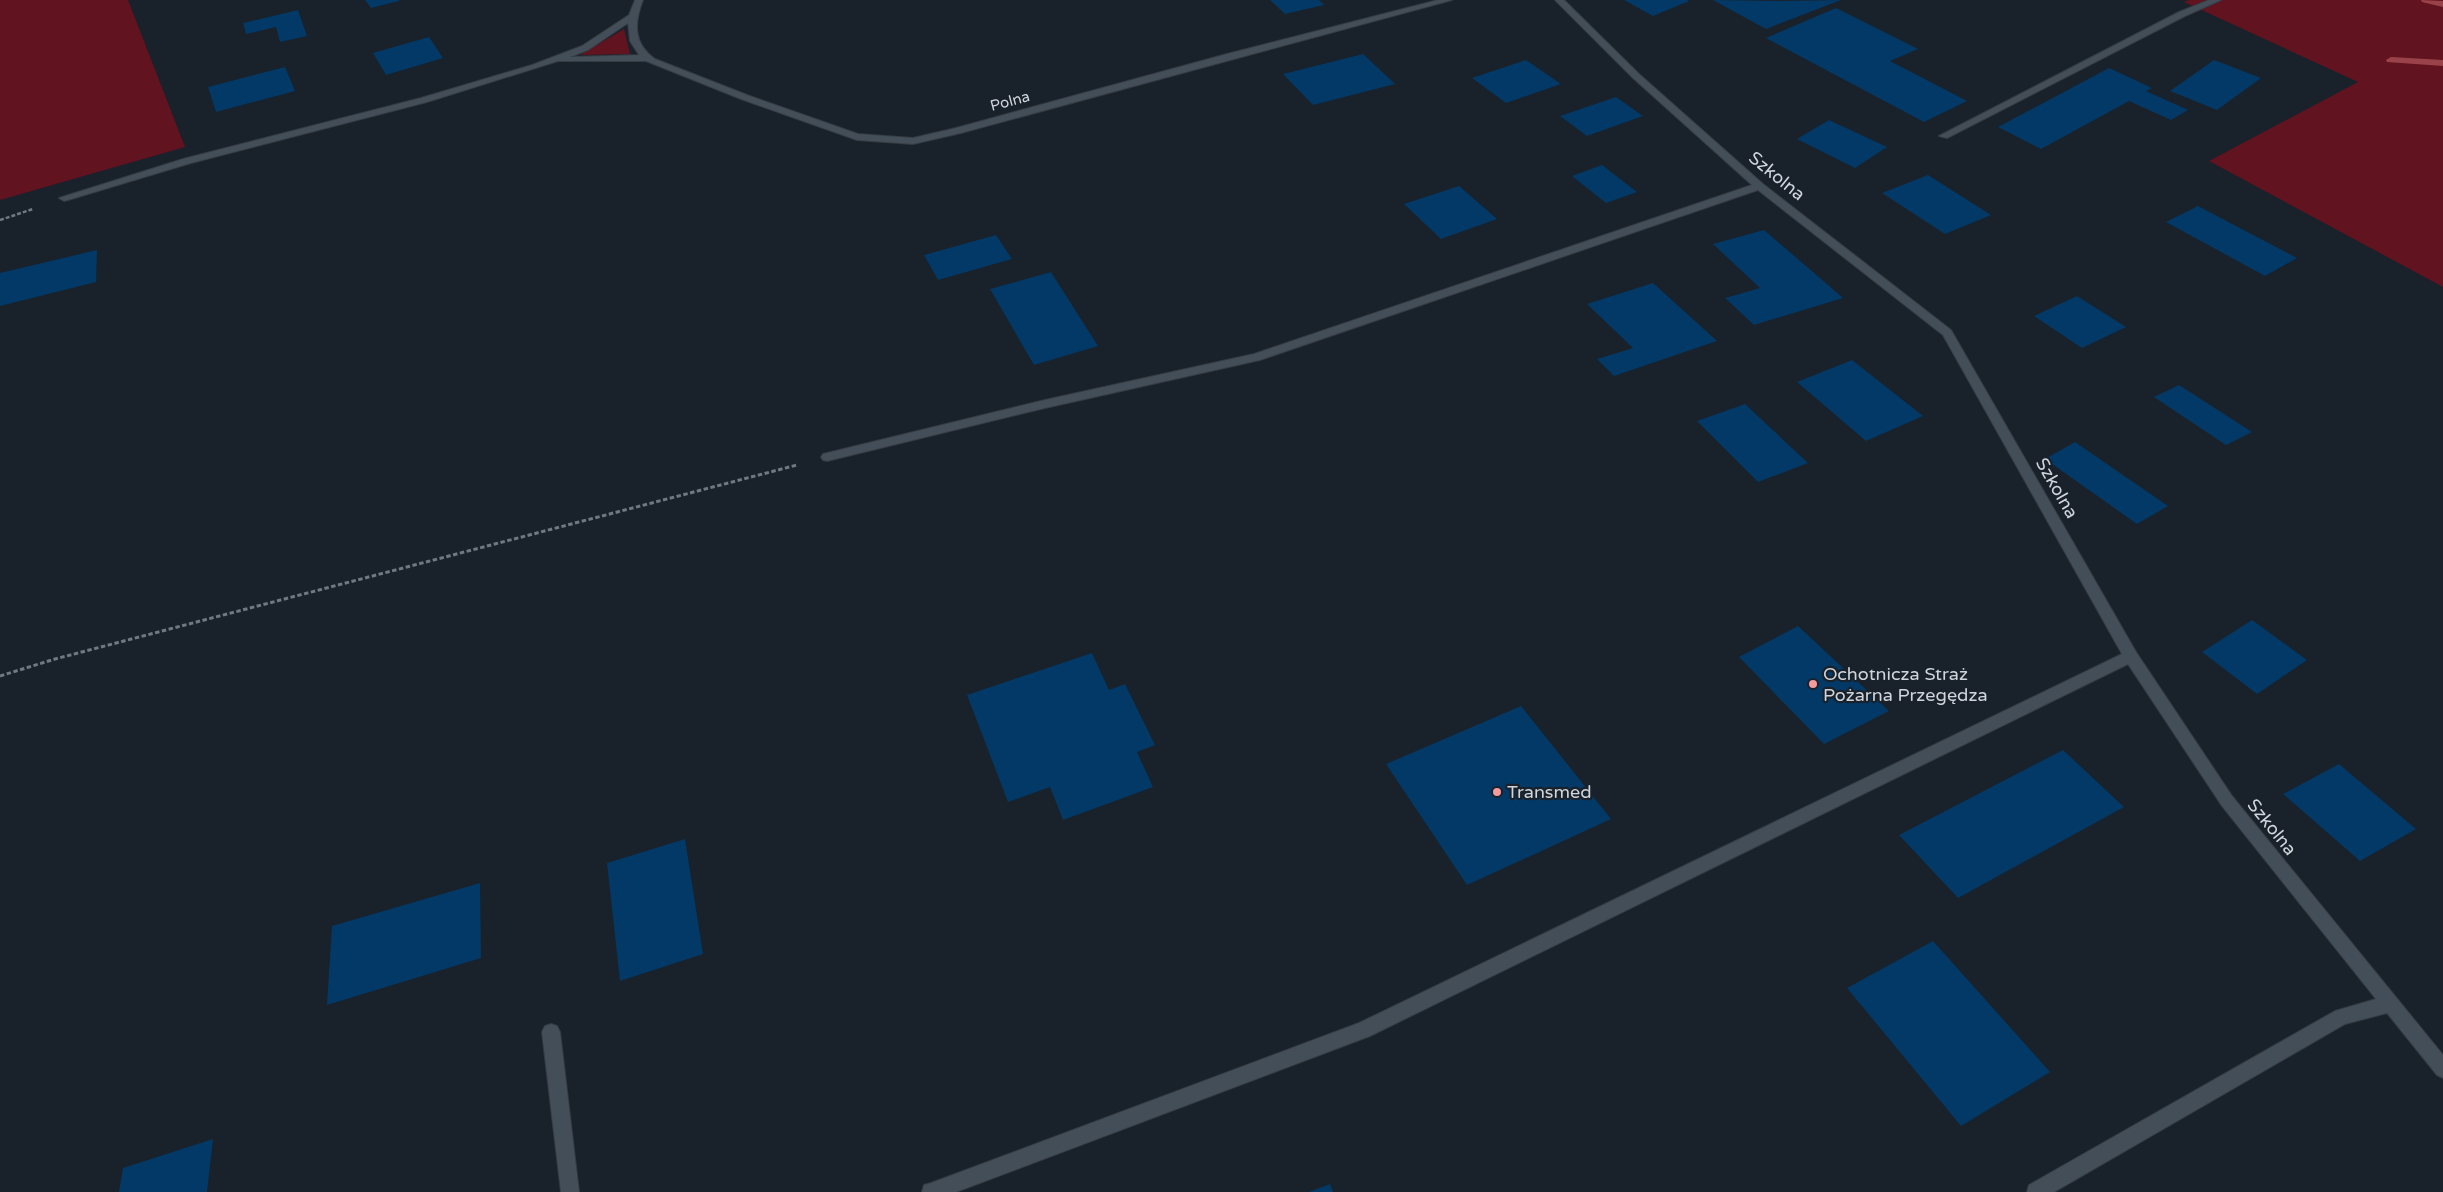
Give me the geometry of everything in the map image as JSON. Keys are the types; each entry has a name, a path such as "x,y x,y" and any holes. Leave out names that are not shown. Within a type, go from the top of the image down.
{"street":[{"path":"639,0 632,17 634,39 646,58"},
{"name":"Polna","path":"646,58 744,97 849,135 876,140 912,141 958,131 1230,56 1448,0"},
{"name":"Szkolna","path":"1559,0 1643,83 1759,186 1947,333 2131,656 2227,800 2443,1069"},
{"path":"1944,136 2182,14 2217,0"},
{"path":"64,198 187,161 424,100 555,60 604,37 632,17"},
{"path":"555,60 646,58"},
{"path":"827,457 1045,404 1256,357 1759,186"},
{"path":"931,1192 1364,1030 2131,656"},
{"path":"2036,1192 2341,1017 2389,1004"},
{"path":"551,1032 570,1192"}],"path":[{"path":"0,676 54,659 827,457"}],"shaded area":[{"path":"0,0 128,0 185,147 0,200"},
{"path":"2189,0 2443,0 2443,287 2209,161 2358,82 2184,2"},
{"path":"624,29 630,54 580,55"}],"building":[{"path":"365,0 399,0 399,1 371,8"},
{"path":"1270,0 1319,0 1324,5 1285,14"},
{"path":"1624,0 1687,0 1689,1 1653,16"},
{"path":"1713,0 1781,1 1841,0 1766,29"},
{"path":"1836,8 1918,49 1890,61 1967,101 1924,122 1766,38"},
{"path":"298,10 307,36 280,42 276,27 246,34 243,23"},
{"path":"429,37 443,58 386,75 373,53"},
{"path":"1363,54 1395,84 1313,105 1283,74"},
{"path":"1526,60 1561,84 1506,103 1472,78"},
{"path":"2214,60 2261,78 2217,110 2170,91"},
{"path":"285,67 295,91 216,112 208,87"},
{"path":"2109,68 2152,88 2146,91 2188,110 2171,120 2129,101 2041,149 1998,127"},
{"path":"1616,97 1643,116 1587,136 1560,116"},
{"path":"1829,120 1887,147 1855,168 1797,139"},
{"path":"1602,165 1637,192 1606,203 1572,176"},
{"path":"1928,175 1991,215 1945,234 1882,193"},
{"path":"1459,186 1497,219 1441,239 1404,204"},
{"path":"2198,206 2297,258 2265,276 2166,222"},
{"path":"1764,230 1843,298 1754,325 1725,298 1760,288 1713,244"},
{"path":"996,235 1012,259 938,280 924,255"},
{"path":"97,250 96,282 0,306 0,273"},
{"path":"1051,272 1098,346 1034,365 990,289"},
{"path":"1653,283 1717,341 1614,376 1597,359 1633,348 1587,304"},
{"path":"2077,296 2126,327 2082,348 2034,316"},
{"path":"1852,360 1923,416 1866,441 1797,382"},
{"path":"2179,385 2252,432 2226,445 2154,397"},
{"path":"1745,404 1808,463 1758,482 1697,421"},
{"path":"2075,442 2168,506 2137,524 2045,459"},
{"path":"2252,620 2307,660 2257,694 2202,652"},
{"name":"Ochotnicza Straż Pożarna Przegędza","path":"1798,626 1889,711 1824,744 1739,657"},
{"path":"1092,653 1109,690 1125,684 1155,745 1137,752 1153,787 1063,820 1050,787 1008,802 967,695"},
{"name":"Transmed","path":"1521,706 1611,819 1467,885 1386,764"},
{"path":"2063,750 2124,807 1958,898 1899,835"},
{"path":"2339,764 2416,829 2360,861 2283,794"},
{"path":"685,839 703,954 620,981 607,863"},
{"path":"480,883 481,958 327,1005 332,926"},
{"path":"1933,941 2050,1072 1961,1126 1847,988"},
{"path":"213,1139 207,1192 119,1192 123,1168"},
{"path":"1330,1184 1333,1192 1309,1192"}],"waterway":[{"path":"2426,0 2443,4"},
{"path":"2391,60 2443,63"}],"place":[{"name":"Ochotnicza Straż Pożarna Przegędza","path":"1813,684"},
{"name":"Transmed","path":"1497,792"}]}
